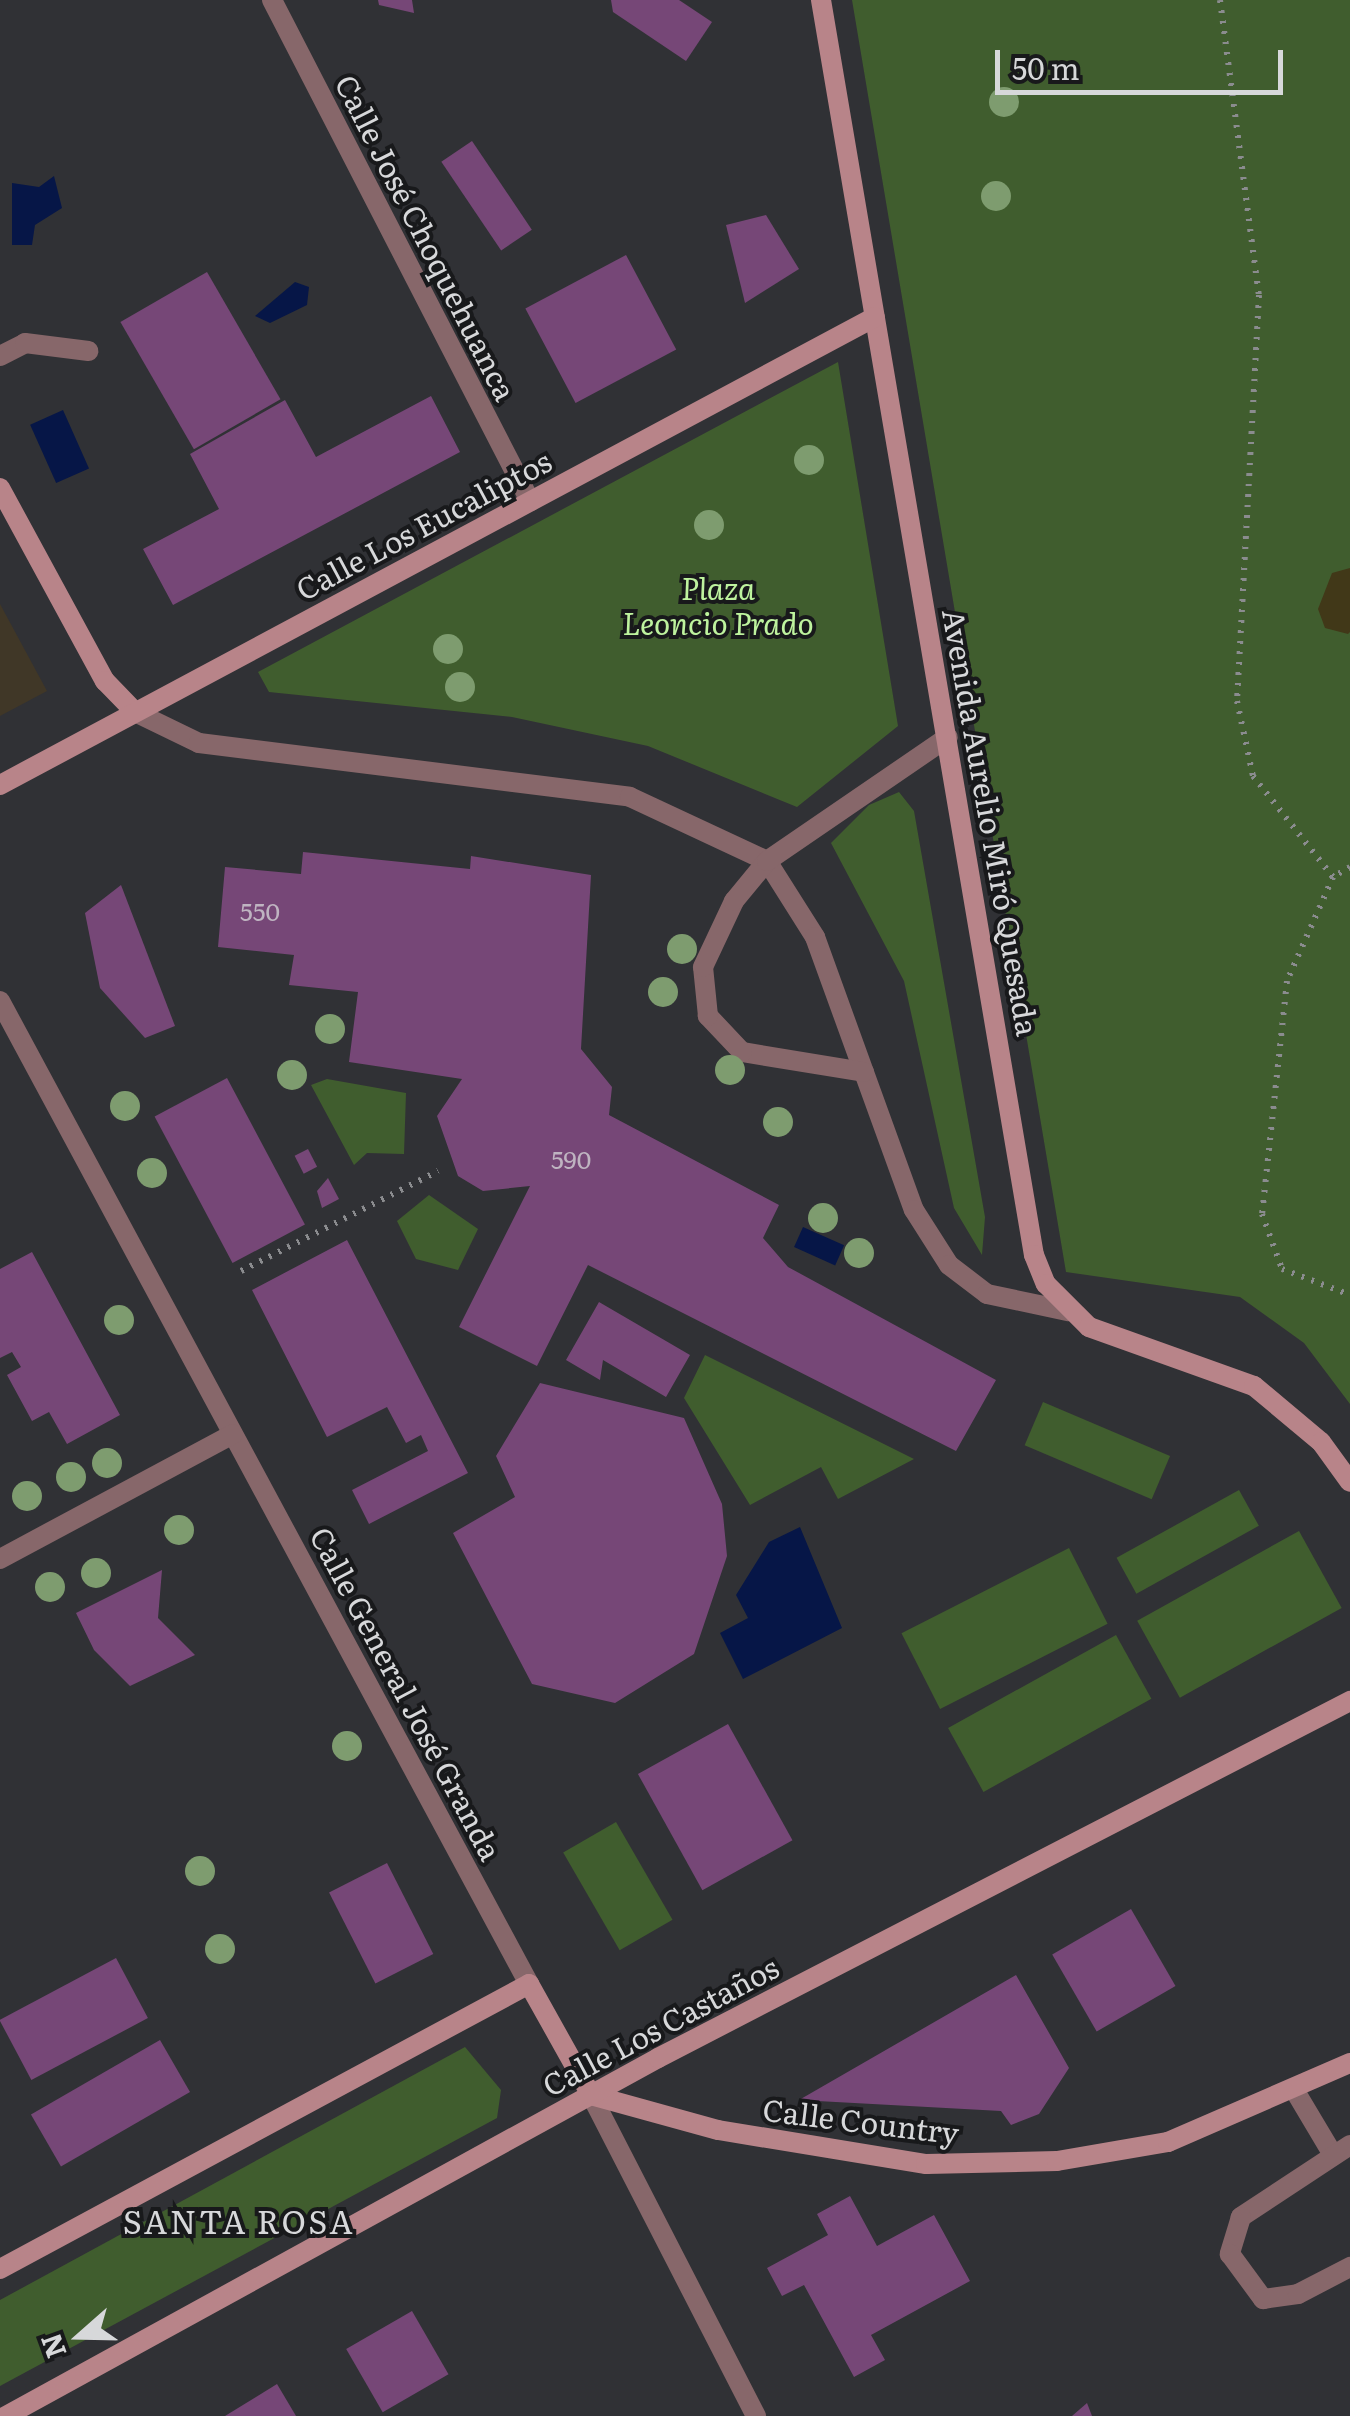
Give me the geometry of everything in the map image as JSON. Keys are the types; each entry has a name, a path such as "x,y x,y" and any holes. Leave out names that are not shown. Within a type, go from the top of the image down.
{"street":[{"name":"Calle José Choquehuanca","path":"272,0 530,501"},
{"name":"Avenida Aurelio Miró Quesada","path":"821,0 1034,1254 1068,1310 1118,1340 1254,1386 1322,1442 1350,1482"},
{"name":"Calle Los Eucaliptos","path":"0,785 875,317"},
{"path":"0,356 25,343 88,351"},
{"path":"0,488 105,680 135,712 198,743 630,797 767,861 815,937 914,1210 950,1266 987,1294 1068,1310"},
{"path":"864,1072 742,1052 708,1016 703,967 734,901 767,861 948,737"},
{"name":"Calle General José Granda","path":"0,1001 591,2094 756,2416"},
{"path":"0,1559 233,1434"},
{"name":"Calle Los Castaños","path":"6,2416 591,2094 1350,1701"},
{"path":"0,2269 530,1984"},
{"name":"Calle Country","path":"591,2094 800,2147 990,2164 1168,2142 1350,2064"},
{"path":"1295,2090 1341,2148 1241,2217 1230,2254 1263,2299 1298,2294 1350,2267"}],"path":[{"path":"1220,0 1260,295 1237,701 1253,776 1334,877"},
{"path":"1350,867 1334,877 1286,980 1262,1214 1282,1269 1350,1295"},
{"path":"240,1270 438,1172"}],"shaded area":[{"path":"54,176 62,208 35,225 32,245 12,245 12,183 39,187"},
{"path":"295,282 309,287 307,305 270,323 255,316"},
{"path":"63,410 89,468 56,483 30,425"},
{"path":"0,604 47,691 0,716"},
{"path":"803,1227 844,1245 835,1265 794,1247"},
{"path":"800,1527 842,1628 743,1679 720,1633 748,1618 736,1595 769,1542"}],"green space":[{"path":"852,0 1350,0 1350,1404 1304,1343 1240,1297 1066,1272"},
{"name":"Plaza Leoncio Prado","path":"838,362 898,726 797,807 648,746 512,717 269,692 258,672"},
{"path":"899,792 914,811 985,1217 982,1255 954,1208 904,981 831,843 869,805"},
{"path":"327,1079 406,1093 404,1154 367,1153 354,1165 311,1085"},
{"path":"429,1195 478,1229 458,1270 416,1259 397,1221"},
{"path":"705,1355 914,1459 838,1499 821,1467 750,1505 684,1398"},
{"path":"1043,1402 1170,1456 1152,1499 1025,1445"},
{"path":"1239,1490 1259,1526 1136,1594 1117,1558"},
{"path":"1299,1531 1342,1608 1180,1698 1137,1621"},
{"path":"1069,1548 1108,1624 940,1709 901,1633"},
{"path":"1116,1635 1151,1699 983,1792 948,1728"},
{"path":"616,1822 672,1920 620,1950 563,1852"},
{"path":"465,2047 501,2090 497,2118 0,2386 0,2300"}],"sand":[{"path":"1350,568 1348,634 1325,628 1318,609 1332,573"}],"building":[{"path":"378,0 412,0 414,13 379,5"},
{"path":"611,0 679,0 712,22 686,61 613,12"},
{"path":"472,141 532,230 501,250 441,162"},
{"path":"766,215 799,269 745,303 726,225"},
{"path":"626,255 676,349 576,403 525,309"},
{"path":"207,272 280,399 194,449 120,322"},
{"path":"431,396 460,452 173,605 143,549 219,509 190,454 285,400 316,457"},
{"path":"303,852 470,869 471,856 591,875 581,1049 612,1087 609,1115 779,1205 763,1238 788,1267 996,1380 956,1451 588,1265 537,1366 459,1327 530,1186 483,1191 458,1176 437,1116 462,1079 349,1062 358,992 289,985 294,955 218,947 225,867 301,874"},
{"path":"121,885 175,1026 145,1038 100,988 85,913"},
{"path":"227,1078 305,1225 233,1263 155,1116"},
{"path":"308,1149 317,1167 304,1174 295,1156"},
{"path":"328,1178 339,1199 322,1208 317,1191"},
{"path":"347,1240 468,1473 369,1524 352,1490 428,1451 421,1435 406,1443 387,1407 327,1437 252,1290"},
{"path":"32,1252 120,1415 67,1444 49,1412 32,1421 7,1375 21,1367 12,1352 0,1358 0,1269"},
{"path":"599,1302 690,1355 666,1397 603,1360 600,1380 566,1360"},
{"path":"540,1383 684,1418 722,1504 727,1556 694,1654 615,1703 532,1684 453,1533 515,1497 496,1456"},
{"path":"162,1570 158,1618 195,1655 130,1686 94,1650 76,1613"},
{"path":"728,1724 792,1840 702,1890 638,1774"},
{"path":"387,1863 433,1954 375,1983 329,1893"},
{"path":"1131,1909 1176,1986 1097,2032 1052,1954"},
{"path":"116,1958 148,2018 31,2080 0,2020"},
{"path":"1016,1975 1069,2068 1039,2114 1011,2125 1001,2111 799,2100"},
{"path":"160,2040 190,2092 61,2166 31,2114"},
{"path":"850,2196 877,2246 934,2215 970,2281 871,2335 885,2360 854,2377 804,2285 782,2296 767,2268 828,2235 817,2214"},
{"path":"412,2311 448,2374 383,2412 346,2349"},
{"path":"277,2384 296,2416 225,2416"},
{"path":"1087,2403 1092,2416 1072,2416"}],"district":[{"name":"SANTA ROSA","path":"239,2220"}]}
